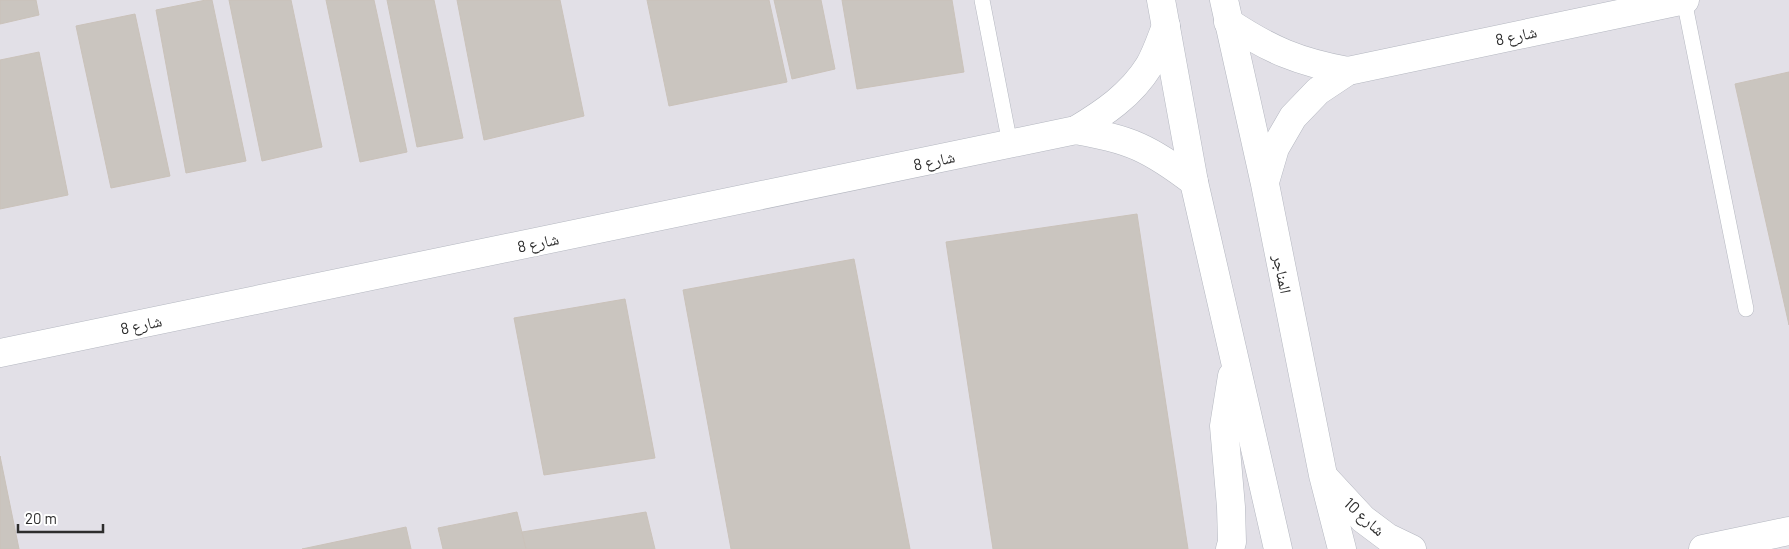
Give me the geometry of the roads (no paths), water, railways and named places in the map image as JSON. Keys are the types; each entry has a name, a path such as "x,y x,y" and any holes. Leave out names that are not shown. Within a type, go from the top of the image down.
{"street":[{"name":"شارع 8","path":"1226,11 1255,40 1285,54 1316,65 1348,70 1678,1"},
{"name":"المناجر","path":"1226,11 1265,184 1323,476 1342,549"},
{"name":"شارع 8","path":"0,353 1076,130 1104,113 1129,91 1149,65 1164,13"},
{"path":"1164,13 1194,182 1278,549"},
{"name":"شارع 8","path":"1265,184 1275,148 1293,117 1318,91 1348,70"},
{"name":"شارع 8","path":"1076,130 1108,136 1139,147 1168,162 1194,182"},
{"path":"1230,549 1230,506 1224,426 1234,359"},
{"name":"شارع 10","path":"1323,476 1363,519 1387,537 1412,549"},
{"path":"1704,549 1789,531"}],"lane":[{"path":"982,0 1010,144"},
{"path":"1678,1 1746,309"}]}
